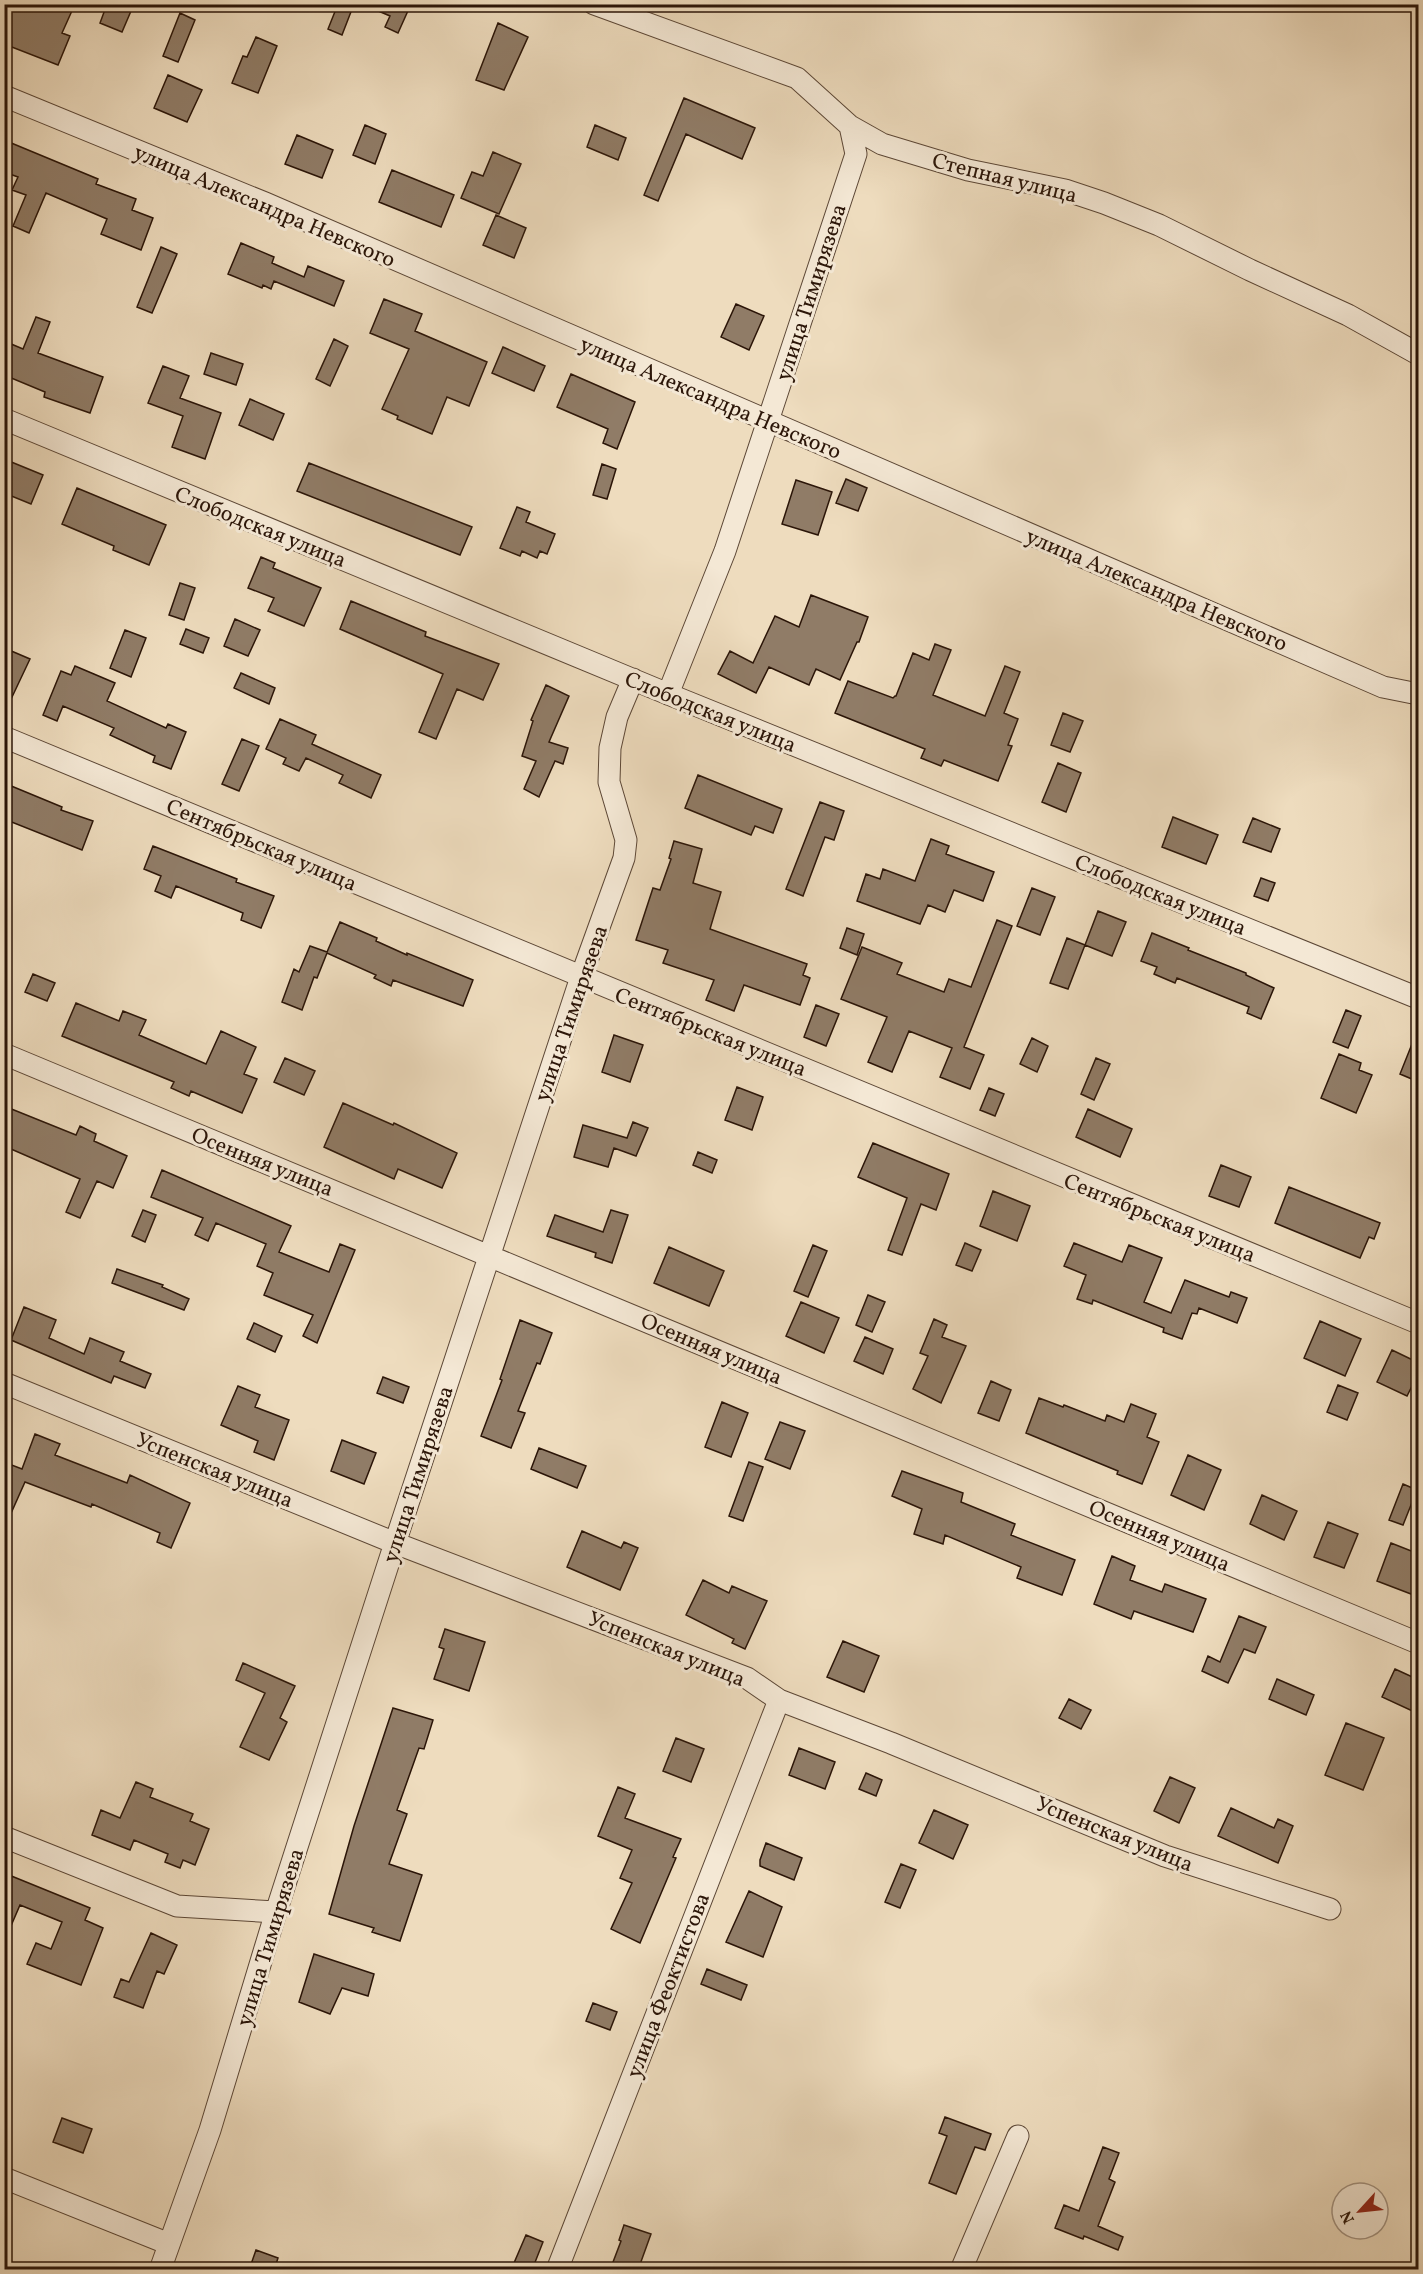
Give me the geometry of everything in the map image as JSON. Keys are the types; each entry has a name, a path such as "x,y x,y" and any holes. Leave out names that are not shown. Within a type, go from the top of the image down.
{"street":[{"name":"Степная улица","path":"594,4 797,78 850,126 882,144 968,170 1065,190 1159,225 1348,315 1419,354"},
{"name":"улица Александра Невского","path":"4,96 265,203 1383,687 1419,694"},
{"name":"улица Тимирязева","path":"668,694 725,551 856,154 850,126"},
{"name":"Слободская улица","path":"4,419 668,694 1419,998"},
{"name":"улица Тимирязева","path":"160,2270 210,2130 276,1912 489,1255 581,977 624,858 626,840 609,782 610,748 617,717 633,679"},
{"name":"Сентябрьская улица","path":"4,737 1419,1323"},
{"name":"Осенняя улица","path":"4,1054 1419,1643"},
{"name":"Успенская улица","path":"4,1383 395,1543 747,1678 778,1700 891,1743 1165,1856 1330,1909"},
{"name":"улица Феоктистова","path":"557,2270 778,1700"},
{"path":"4,1837 177,1906 276,1912"},
{"path":"961,2270 1018,2136"},
{"path":"4,2178 169,2244"}],"building":[{"path":"11,4 75,4 62,33 70,36 58,65 4,44 4,20"},
{"path":"107,4 134,4 122,32 100,23"},
{"path":"338,4 354,4 342,35 328,29"},
{"path":"362,4 411,4 398,33 385,27 390,16"},
{"path":"180,13 195,20 178,62 163,56"},
{"path":"498,23 528,37 504,90 476,80"},
{"path":"256,37 277,46 258,93 232,83 243,56 247,57"},
{"path":"168,75 202,90 187,122 154,108"},
{"path":"684,98 755,128 742,159 686,134 658,201 644,195"},
{"path":"365,125 386,134 375,164 353,155"},
{"path":"595,125 626,138 618,160 587,147"},
{"path":"297,135 333,150 322,178 285,164"},
{"path":"4,140 98,179 96,184 136,199 132,210 153,218 141,250 101,234 107,219 46,193 29,233 13,226 26,195 12,190 18,177 4,172"},
{"path":"493,152 521,164 499,214 461,198 472,172 483,176"},
{"path":"392,170 454,195 441,227 379,202"},
{"path":"496,215 526,228 514,258 483,245"},
{"path":"241,243 274,257 272,263 304,277 308,266 344,281 334,306 274,281 271,289 263,285 262,288 228,274"},
{"path":"161,247 177,254 152,313 137,307"},
{"path":"384,299 422,314 415,331 487,362 469,406 447,397 432,434 397,419 398,416 382,409 409,349 370,333"},
{"path":"736,304 764,316 749,350 721,337"},
{"path":"36,317 50,322 38,353 103,377 90,413 44,397 45,392 4,375 4,341 23,349"},
{"path":"334,339 348,346 330,386 316,379"},
{"path":"503,347 545,366 534,391 492,373"},
{"path":"211,353 243,364 236,385 204,374"},
{"path":"163,366 189,376 180,398 221,413 205,459 172,447 183,416 148,403"},
{"path":"571,374 635,402 617,449 603,443 608,429 557,407"},
{"path":"250,399 284,414 273,440 239,425"},
{"path":"4,459 43,475 31,504 4,493"},
{"path":"309,463 472,527 460,555 297,491"},
{"path":"602,464 616,469 607,499 593,495"},
{"path":"846,479 867,488 858,511 836,503"},
{"path":"796,480 832,492 818,535 782,524"},
{"path":"77,488 166,525 149,565 113,550 114,546 62,524"},
{"path":"517,507 530,512 526,522 555,534 547,554 540,551 537,558 522,551 520,556 500,548"},
{"path":"261,557 275,563 273,568 321,588 304,626 268,611 274,598 248,588"},
{"path":"180,583 195,588 184,620 169,615"},
{"path":"811,595 868,617 859,642 840,680 816,669 809,685 769,667 756,693 718,674 730,651 753,663 775,616 799,627"},
{"path":"351,601 426,632 425,636 499,664 483,700 457,689 436,739 419,732 443,674 340,629"},
{"path":"235,619 260,630 248,656 224,646"},
{"path":"186,629 209,638 203,653 180,644"},
{"path":"125,630 146,638 131,677 110,668"},
{"path":"935,644 951,650 933,695 985,716 1005,666 1020,672 1004,713 1018,719 1008,745 1012,746 998,781 944,760 941,766 921,758 925,749 835,713 848,681 893,698 896,696 913,653 929,660"},
{"path":"9,650 30,659 4,714 4,660"},
{"path":"75,666 115,683 107,701 166,728 168,724 186,732 171,769 153,762 155,756 110,735 114,728 63,706 57,721 43,715 61,671 71,675"},
{"path":"241,673 275,688 269,704 234,688"},
{"path":"546,685 569,696 549,742 568,748 563,764 555,761 539,797 524,789 536,761 522,756 533,721 531,720"},
{"path":"1063,713 1083,721 1070,752 1051,745"},
{"path":"280,719 316,735 312,744 381,775 371,798 339,783 343,775 306,758 299,771 283,764 286,758 266,749"},
{"path":"242,739 259,746 239,791 222,784"},
{"path":"1058,763 1081,773 1066,812 1042,802"},
{"path":"698,775 782,809 773,833 755,826 751,835 685,808"},
{"path":"4,783 62,807 61,810 93,821 82,850 4,819"},
{"path":"820,802 844,811 834,840 825,837 803,896 786,889"},
{"path":"1173,817 1218,835 1206,864 1162,847"},
{"path":"1253,818 1280,829 1271,852 1243,842"},
{"path":"931,839 949,846 946,854 994,872 983,901 954,890 945,912 928,905 920,924 857,901 866,874 880,879 883,869 915,881"},
{"path":"674,841 702,849 693,883 721,892 710,929 807,964 803,975 810,978 800,1005 744,985 734,1011 706,1000 714,980 663,963 668,950 636,940 653,888 660,890 671,859 669,858"},
{"path":"153,846 274,896 261,928 241,920 243,913 176,886 171,898 155,891 161,876 144,869"},
{"path":"1261,878 1275,883 1268,901 1254,896"},
{"path":"1032,888 1055,897 1040,935 1017,926"},
{"path":"1098,911 1126,922 1112,956 1085,945"},
{"path":"997,920 1012,926 964,1047 984,1055 970,1089 940,1077 952,1048 909,1031 892,1072 868,1062 887,1017 841,999 862,947 902,963 897,974 944,992 949,979 971,987"},
{"path":"340,922 377,938 376,941 407,955 407,953 473,980 463,1006 393,980 391,986 374,978 376,975 327,953 317,978 314,977 302,1010 282,1002 294,969 299,972 310,946 327,952"},
{"path":"847,928 864,934 857,955 840,948"},
{"path":"1152,933 1246,973 1274,988 1261,1019 1247,1013 1249,1007 1177,978 1175,983 1154,974 1157,967 1141,961"},
{"path":"1067,938 1085,945 1068,989 1050,983"},
{"path":"33,974 55,983 47,1001 25,992"},
{"path":"76,1003 119,1021 123,1011 146,1020 139,1035 206,1064 221,1031 256,1047 244,1074 257,1079 242,1113 191,1091 189,1096 171,1088 174,1082 62,1036"},
{"path":"816,1005 839,1014 826,1046 804,1037"},
{"path":"1346,1010 1361,1016 1348,1048 1333,1042"},
{"path":"1419,1029 1419,1082 1400,1074"},
{"path":"614,1035 643,1045 630,1082 602,1072"},
{"path":"1032,1038 1048,1046 1037,1072 1020,1064"},
{"path":"1339,1054 1361,1063 1359,1070 1372,1075 1356,1113 1321,1098"},
{"path":"285,1058 315,1071 304,1095 274,1082"},
{"path":"1096,1058 1110,1064 1094,1100 1081,1094"},
{"path":"737,1087 763,1097 752,1130 725,1120"},
{"path":"989,1088 1004,1094 995,1116 980,1110"},
{"path":"343,1103 393,1125 394,1123 457,1153 442,1188 398,1169 394,1179 324,1147"},
{"path":"4,1106 76,1135 80,1126 96,1134 94,1141 127,1156 113,1188 97,1181 80,1218 66,1212 80,1179 4,1146"},
{"path":"1088,1109 1132,1129 1120,1157 1076,1137"},
{"path":"633,1122 648,1128 636,1156 614,1148 608,1167 574,1157 583,1125 627,1138"},
{"path":"873,1143 949,1174 936,1210 921,1204 902,1255 888,1250 907,1198 858,1177"},
{"path":"698,1152 717,1160 712,1173 693,1165"},
{"path":"1221,1165 1251,1177 1239,1207 1209,1196"},
{"path":"162,1170 291,1226 279,1252 329,1272 340,1244 355,1250 317,1343 303,1336 313,1315 264,1295 273,1273 257,1266 266,1244 216,1223 208,1241 195,1235 203,1218 151,1197"},
{"path":"1289,1187 1380,1223 1374,1239 1369,1237 1360,1258 1275,1223"},
{"path":"993,1191 1030,1206 1017,1241 980,1226"},
{"path":"143,1210 156,1215 145,1242 132,1236"},
{"path":"611,1210 628,1215 612,1263 595,1257 596,1253 547,1236 555,1215 603,1232"},
{"path":"965,1243 981,1250 972,1271 956,1265"},
{"path":"1074,1243 1122,1262 1129,1245 1162,1258 1144,1302 1171,1313 1185,1280 1229,1297 1231,1292 1247,1298 1237,1323 1199,1308 1197,1314 1192,1313 1182,1339 1163,1332 1164,1328 1093,1300 1092,1304 1077,1299 1086,1275 1064,1266"},
{"path":"813,1245 827,1251 808,1297 794,1291"},
{"path":"669,1247 724,1271 709,1306 654,1283"},
{"path":"117,1269 163,1285 162,1287 189,1299 184,1310 112,1283"},
{"path":"868,1295 885,1302 872,1332 856,1325"},
{"path":"801,1302 839,1318 824,1353 786,1336"},
{"path":"24,1307 56,1320 49,1338 84,1354 90,1338 124,1352 120,1361 151,1374 145,1388 114,1376 111,1383 11,1340"},
{"path":"934,1319 947,1325 942,1337 966,1346 941,1403 913,1389 928,1356 920,1353"},
{"path":"520,1320 552,1333 518,1411 525,1413 511,1448 481,1436 502,1380 500,1379"},
{"path":"1320,1321 1361,1339 1345,1376 1304,1358"},
{"path":"254,1323 282,1336 275,1352 247,1339"},
{"path":"865,1337 893,1349 883,1374 854,1361"},
{"path":"1392,1350 1419,1363 1419,1372 1407,1396 1377,1382"},
{"path":"383,1377 409,1387 403,1403 377,1393"},
{"path":"991,1381 1011,1390 999,1421 978,1413"},
{"path":"1338,1385 1358,1393 1347,1420 1327,1412"},
{"path":"238,1386 260,1395 255,1407 289,1420 274,1460 254,1452 258,1441 221,1425"},
{"path":"1039,1398 1105,1421 1107,1415 1124,1422 1131,1404 1156,1414 1147,1437 1159,1442 1142,1484 1117,1474 1118,1471 1026,1433"},
{"path":"722,1402 748,1413 731,1457 705,1447"},
{"path":"780,1422 805,1431 790,1469 765,1459"},
{"path":"35,1434 60,1444 55,1455 127,1483 130,1475 190,1503 171,1548 157,1542 160,1533 92,1504 91,1507 25,1482 4,1529 4,1462 22,1469"},
{"path":"342,1440 376,1453 364,1484 331,1471"},
{"path":"539,1448 586,1466 577,1488 531,1469"},
{"path":"1188,1455 1221,1470 1204,1510 1171,1495"},
{"path":"749,1462 763,1467 743,1521 729,1516"},
{"path":"902,1471 963,1493 961,1502 1015,1524 1011,1535 1075,1560 1062,1595 1017,1578 1021,1567 945,1535 943,1544 914,1534 922,1509 892,1496"},
{"path":"1403,1484 1417,1490 1403,1525 1389,1520"},
{"path":"1262,1495 1297,1511 1284,1540 1250,1524"},
{"path":"1328,1522 1358,1534 1344,1568 1314,1557"},
{"path":"582,1531 621,1548 624,1542 638,1548 620,1590 567,1567"},
{"path":"1391,1543 1419,1554 1419,1576 1411,1594 1377,1581"},
{"path":"1112,1556 1135,1566 1130,1580 1162,1592 1165,1584 1206,1599 1193,1632 1134,1611 1131,1619 1094,1604"},
{"path":"703,1580 729,1593 732,1586 767,1601 745,1649 732,1643 734,1639 686,1615"},
{"path":"1239,1616 1266,1627 1255,1653 1244,1649 1228,1683 1202,1671 1208,1656 1220,1662"},
{"path":"445,1629 485,1642 469,1691 434,1679 444,1649 439,1647"},
{"path":"843,1641 879,1656 864,1692 827,1677"},
{"path":"243,1663 295,1686 280,1718 287,1722 269,1760 240,1747 265,1693 236,1680"},
{"path":"1395,1669 1419,1680 1419,1714 1382,1697"},
{"path":"1277,1679 1314,1695 1306,1715 1269,1699"},
{"path":"1069,1699 1091,1710 1081,1729 1059,1718"},
{"path":"393,1708 433,1720 424,1749 419,1748 397,1810 407,1814 389,1864 422,1875 400,1941 372,1932 374,1928 329,1914 354,1826"},
{"path":"1346,1723 1384,1738 1363,1790 1325,1775"},
{"path":"676,1738 704,1749 691,1782 663,1771"},
{"path":"799,1748 835,1762 825,1789 789,1775"},
{"path":"866,1773 882,1780 876,1796 859,1789"},
{"path":"1170,1777 1195,1788 1179,1823 1154,1811"},
{"path":"136,1782 153,1789 150,1797 193,1814 190,1821 209,1829 195,1865 183,1860 180,1868 165,1862 168,1854 134,1840 130,1850 92,1835 101,1810 120,1818"},
{"path":"618,1787 635,1794 625,1818 681,1839 673,1857 676,1858 640,1943 611,1929 632,1883 620,1878 632,1850 598,1836"},
{"path":"1231,1808 1274,1828 1278,1819 1293,1826 1278,1863 1218,1836"},
{"path":"934,1810 968,1825 953,1859 919,1843"},
{"path":"766,1843 802,1858 794,1880 760,1866"},
{"path":"901,1864 916,1870 900,1908 885,1902"},
{"path":"4,1873 90,1908 85,1920 103,1928 81,1985 27,1964 36,1943 51,1949 62,1922 20,1905 4,1942"},
{"path":"749,1891 782,1907 763,1957 726,1942"},
{"path":"151,1933 177,1945 164,1974 157,1971 143,2008 114,1997 121,1979 129,1982"},
{"path":"314,1954 374,1974 368,1996 342,1988 330,2014 299,2002"},
{"path":"707,1969 747,1985 741,2000 701,1984"},
{"path":"593,2003 617,2012 610,2030 586,2021"},
{"path":"945,2117 991,2134 985,2150 975,2147 956,2194 929,2183 947,2136 939,2133"},
{"path":"62,2118 92,2129 83,2153 53,2142"},
{"path":"1103,2147 1119,2153 1109,2179 1115,2182 1098,2226 1123,2237 1118,2250 1084,2236 1083,2239 1055,2228 1064,2205 1079,2211"},
{"path":"624,2225 651,2234 638,2270 610,2270 621,2241 619,2240"},
{"path":"526,2235 543,2242 532,2270 511,2270"},
{"path":"256,2250 278,2258 274,2270 249,2270"}]}
